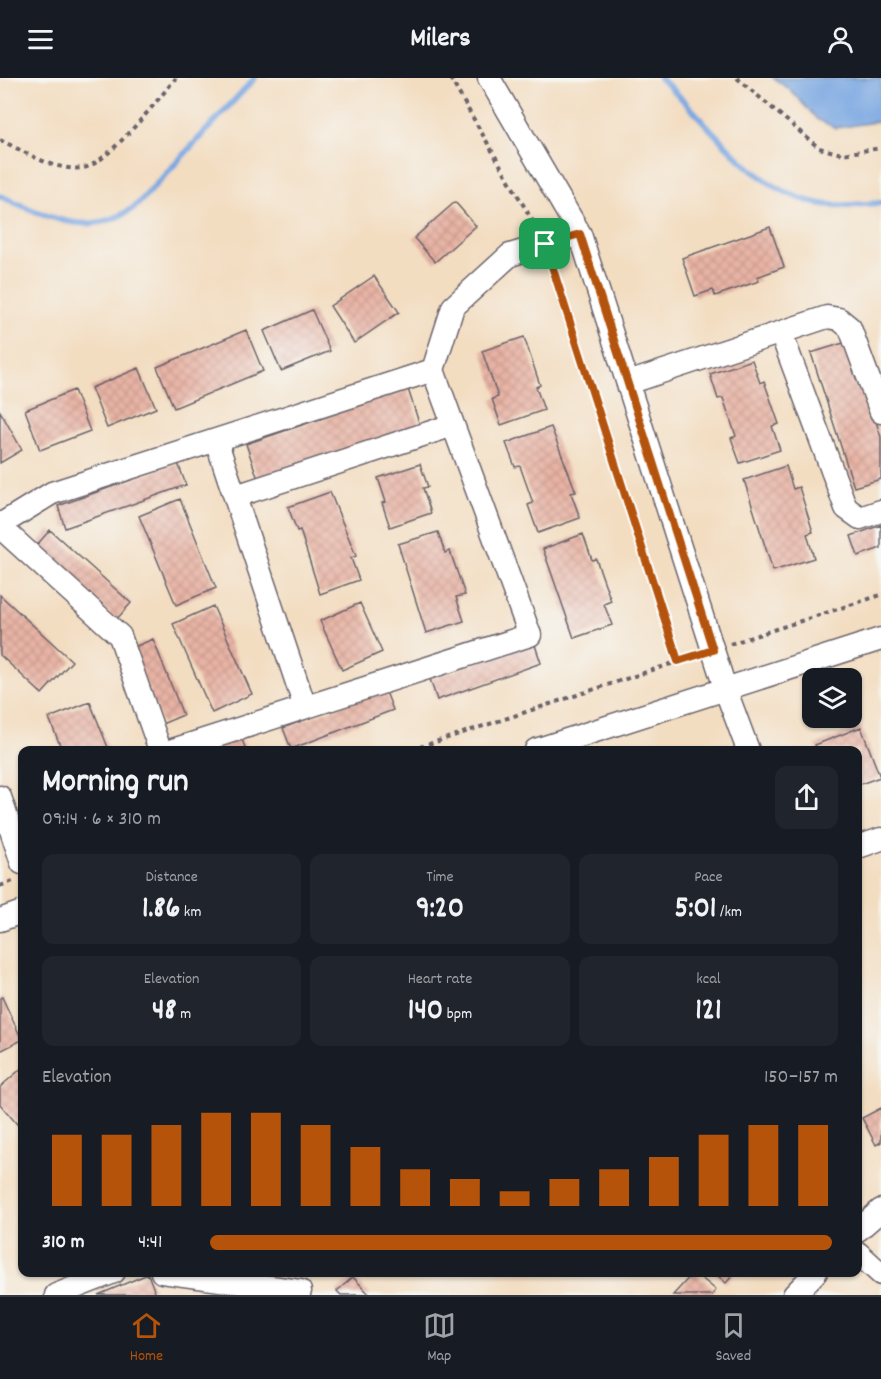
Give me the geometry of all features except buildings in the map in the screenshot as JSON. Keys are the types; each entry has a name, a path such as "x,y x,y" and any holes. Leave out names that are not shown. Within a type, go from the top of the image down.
{"street":[{"path":"489,78 580,234 726,691 747,746"},
{"path":"185,746 530,635 433,370 453,307 510,255 580,234"},
{"path":"628,383 827,317 839,319 850,328 881,412"},
{"path":"781,333 846,508 860,518 881,511"},
{"path":"159,746 120,636 0,526 52,493 433,370"},
{"path":"236,496 453,425"},
{"path":"216,440 305,707"},
{"path":"549,746 726,691 881,639"},
{"path":"0,797 18,850"},
{"path":"862,846 881,839"},
{"path":"0,920 18,913"},
{"path":"862,1227 881,1210"},
{"path":"862,1257 881,1274"},
{"path":"56,1295 101,1277"},
{"path":"197,1277 300,1291 296,1295"},
{"path":"794,1295 811,1277"},
{"path":"238,1295 260,1286"}],"path":[{"path":"0,140 57,166 84,168 110,152 176,78"},
{"path":"450,78 545,244 678,661"},
{"path":"737,78 819,148 842,154 881,148"},
{"path":"423,746 881,595"}],"water":[{"path":"773,78 881,78 881,121 836,128 818,120 790,90"}],"waterway":[{"path":"0,196 68,222 101,222 118,216 136,206 255,78"},
{"path":"660,78 748,166 789,194 829,205 881,203"}],"route":[{"path":"580,234 713,650 678,661 545,244 580,234"}]}
